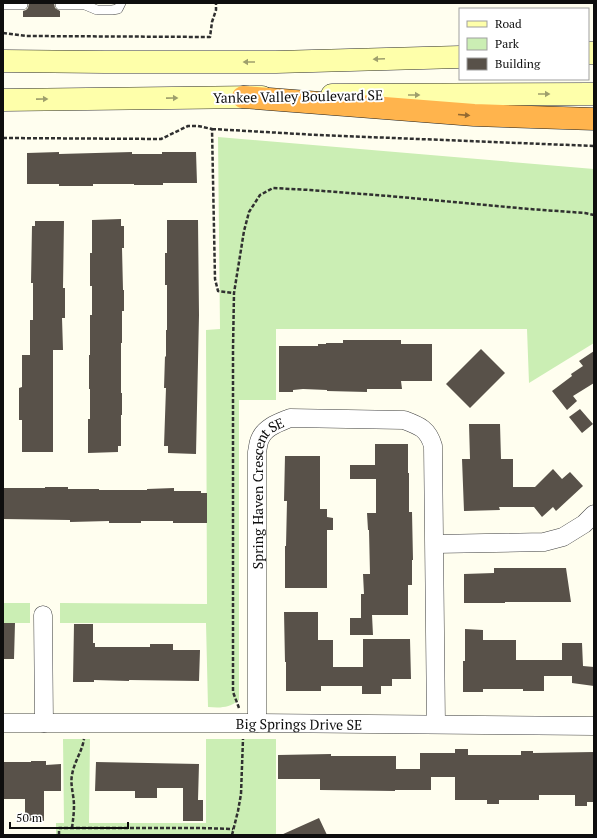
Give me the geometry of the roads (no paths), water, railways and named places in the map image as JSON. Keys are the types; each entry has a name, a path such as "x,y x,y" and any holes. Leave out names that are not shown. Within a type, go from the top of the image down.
{"highway":[{"path":"243,97 474,115 594,119"}],"main road":[{"path":"3,47 104,62"},
{"path":"3,61 276,62 459,57"},
{"name":"Yankee Valley Boulevard SE","path":"3,100 332,95 594,94"}],"street":[{"name":"Spring Haven Crescent SE","path":"249,723 256,452 260,439 266,430 290,418 404,420 423,429 430,438 433,446 436,724"},
{"path":"435,544 544,542 563,537 584,524 594,514"},
{"path":"43,615 44,723"},
{"name":"Big Springs Drive SE","path":"3,723 249,723 594,726"}],"lane":[{"path":"60,5 85,5 97,10 112,10 118,9 121,3"},
{"path":"3,5 22,5"}]}
